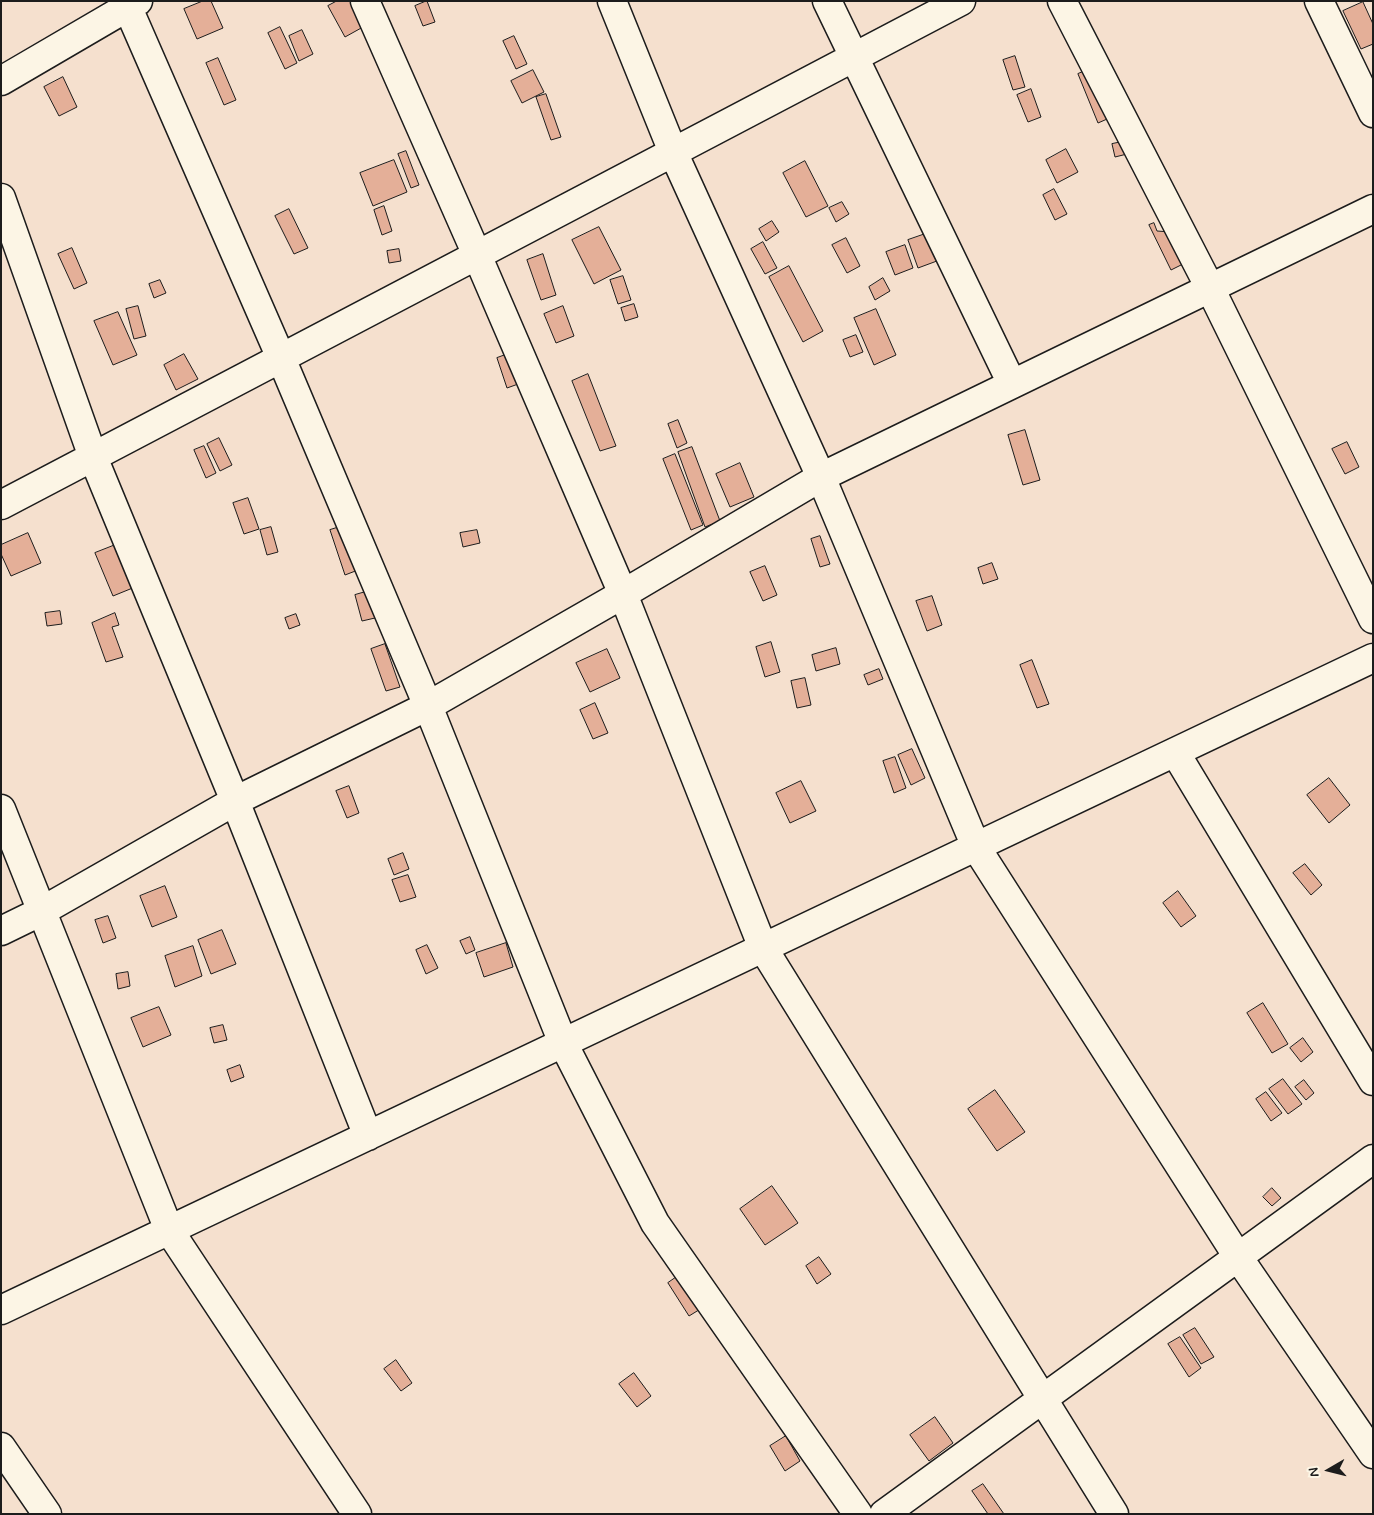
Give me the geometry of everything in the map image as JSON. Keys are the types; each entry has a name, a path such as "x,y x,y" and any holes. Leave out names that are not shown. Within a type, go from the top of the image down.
{"street":[{"path":"365,1 477,255 622,594 763,948 1114,1514"},
{"path":"612,1 673,152 821,477 976,847 1238,1257 1373,1454"},
{"path":"828,1 1012,384"},
{"path":"1,505 961,1"},
{"path":"1062,1 1210,288 1373,619"},
{"path":"1319,1 1373,113"},
{"path":"1,80 130,3 428,706 562,1043 655,1223 858,1514"},
{"path":"1,198 93,457 235,801 368,1136"},
{"path":"1,931 42,911 235,801 428,706 821,477 1373,209"},
{"path":"1,1310 1373,658"},
{"path":"1175,752 1373,1081"},
{"path":"1,809 170,1230 357,1514"},
{"path":"884,1514 1373,1158"},
{"path":"1,1447 47,1514"}],"building":[{"path":"203,1 211,1 223,28 197,39 184,9"},
{"path":"337,1 361,1 372,22 345,37 328,6"},
{"path":"427,1 435,22 423,26 415,6"},
{"path":"1363,2 1373,24 1373,44 1361,49 1343,11"},
{"path":"280,27 297,63 285,69 268,33"},
{"path":"302,30 313,54 299,61 289,36"},
{"path":"514,36 527,64 516,69 503,41"},
{"path":"1015,56 1025,87 1013,90 1003,60"},
{"path":"218,58 236,100 224,105 206,63"},
{"path":"1094,67 1114,116 1098,123 1078,74"},
{"path":"533,70 544,92 522,103 511,81"},
{"path":"63,77 77,107 59,116 44,87"},
{"path":"1031,89 1041,117 1028,122 1017,95"},
{"path":"546,94 561,137 551,140 536,97"},
{"path":"1127,141 1131,153 1115,157 1112,144"},
{"path":"1066,149 1078,172 1057,183 1046,160"},
{"path":"406,151 419,185 411,188 398,154"},
{"path":"394,160 407,192 373,206 360,173"},
{"path":"805,161 828,206 806,217 783,173"},
{"path":"1054,189 1067,214 1055,220 1043,195"},
{"path":"842,202 849,214 836,222 829,208"},
{"path":"384,206 392,231 382,235 374,210"},
{"path":"289,209 308,248 294,254 275,216"},
{"path":"772,221 779,232 766,241 759,229"},
{"path":"1154,223 1157,231 1171,232 1185,263 1171,270 1149,225"},
{"path":"599,227 621,270 594,284 572,240"},
{"path":"934,231 945,258 918,268 908,240"},
{"path":"846,238 860,266 847,273 832,245"},
{"path":"763,242 777,268 765,274 751,249"},
{"path":"905,245 913,268 895,275 886,252"},
{"path":"72,248 87,283 74,289 58,254"},
{"path":"399,249 401,261 389,263 387,251"},
{"path":"543,254 556,295 541,300 527,260"},
{"path":"789,266 823,331 803,342 769,277"},
{"path":"623,276 631,300 618,304 610,280"},
{"path":"883,278 890,291 875,300 869,287"},
{"path":"160,280 166,293 154,298 149,284"},
{"path":"634,304 638,317 625,321 621,308"},
{"path":"138,306 146,336 134,339 126,309"},
{"path":"563,306 574,336 556,343 544,314"},
{"path":"876,309 896,355 874,365 854,318"},
{"path":"118,312 137,355 113,365 94,321"},
{"path":"856,335 863,352 850,357 843,340"},
{"path":"511,353 521,383 507,388 497,358"},
{"path":"184,354 198,379 176,390 164,365"},
{"path":"588,374 616,446 600,451 572,381"},
{"path":"678,420 687,443 677,448 668,424"},
{"path":"1025,430 1040,480 1023,485 1008,435"},
{"path":"219,438 232,465 220,471 207,444"},
{"path":"1347,442 1359,467 1345,474 1332,449"},
{"path":"204,446 216,473 206,478 194,450"},
{"path":"692,447 720,521 705,527 678,452"},
{"path":"675,454 703,525 691,530 663,459"},
{"path":"740,463 754,497 730,507 716,474"},
{"path":"248,498 259,529 244,534 233,503"},
{"path":"343,526 358,570 345,575 330,530"},
{"path":"271,527 278,552 267,555 260,530"},
{"path":"477,530 480,543 463,547 460,533"},
{"path":"28,533 41,563 11,576 1,554 1,545"},
{"path":"820,536 830,564 820,567 811,539"},
{"path":"123,542 140,585 113,596 95,553"},
{"path":"992,563 998,579 983,584 978,568"},
{"path":"765,566 777,595 763,601 750,572"},
{"path":"369,591 375,618 362,621 355,595"},
{"path":"932,596 942,625 927,631 916,601"},
{"path":"60,611 62,624 47,626 45,613"},
{"path":"115,613 119,625 112,627 123,657 106,662 92,623"},
{"path":"296,614 300,625 289,629 285,618"},
{"path":"771,642 780,672 765,677 756,647"},
{"path":"385,644 400,687 386,691 371,649"},
{"path":"836,648 840,664 816,671 812,655"},
{"path":"607,649 620,678 590,692 576,663"},
{"path":"1032,660 1049,704 1037,708 1020,665"},
{"path":"879,669 883,679 868,685 864,675"},
{"path":"805,678 811,705 797,708 791,681"},
{"path":"595,703 608,733 593,739 580,710"},
{"path":"912,749 925,778 911,785 898,755"},
{"path":"895,757 906,788 894,793 883,761"},
{"path":"1329,778 1350,805 1329,823 1307,795"},
{"path":"801,781 816,811 790,823 776,793"},
{"path":"349,786 359,813 347,818 336,791"},
{"path":"403,853 409,869 394,875 388,859"},
{"path":"1305,864 1322,885 1311,895 1293,873"},
{"path":"408,875 416,897 400,902 392,880"},
{"path":"165,886 177,917 152,927 140,896"},
{"path":"1178,891 1196,916 1181,927 1163,903"},
{"path":"108,916 116,938 103,943 95,920"},
{"path":"222,930 236,964 211,974 198,940"},
{"path":"470,937 475,950 466,954 460,941"},
{"path":"506,943 513,967 484,977 476,953"},
{"path":"427,945 438,968 426,974 416,950"},
{"path":"193,946 202,976 175,987 165,956"},
{"path":"128,972 130,986 118,989 116,974"},
{"path":"1263,1003 1288,1044 1272,1053 1247,1013"},
{"path":"159,1007 171,1035 143,1047 131,1018"},
{"path":"223,1025 227,1040 214,1043 210,1028"},
{"path":"1303,1038 1313,1052 1301,1062 1290,1048"},
{"path":"240,1065 244,1077 231,1082 227,1070"},
{"path":"1283,1079 1302,1104 1288,1114 1269,1089"},
{"path":"1304,1080 1314,1093 1306,1100 1295,1087"},
{"path":"995,1090 1025,1132 997,1151 968,1109"},
{"path":"1266,1092 1282,1113 1271,1121 1256,1099"},
{"path":"772,1186 798,1223 765,1245 740,1209"},
{"path":"1272,1188 1281,1198 1272,1206 1263,1197"},
{"path":"819,1257 831,1274 817,1284 806,1266"},
{"path":"681,1274 702,1308 689,1316 668,1283"},
{"path":"1195,1328 1214,1357 1201,1364 1183,1335"},
{"path":"1180,1337 1201,1368 1189,1377 1168,1344"},
{"path":"396,1360 412,1383 401,1391 384,1369"},
{"path":"634,1373 651,1396 637,1407 619,1384"},
{"path":"935,1417 953,1443 929,1461 910,1435"},
{"path":"786,1436 800,1461 785,1471 770,1446"},
{"path":"983,1484 1004,1514 988,1514 972,1491"}]}
